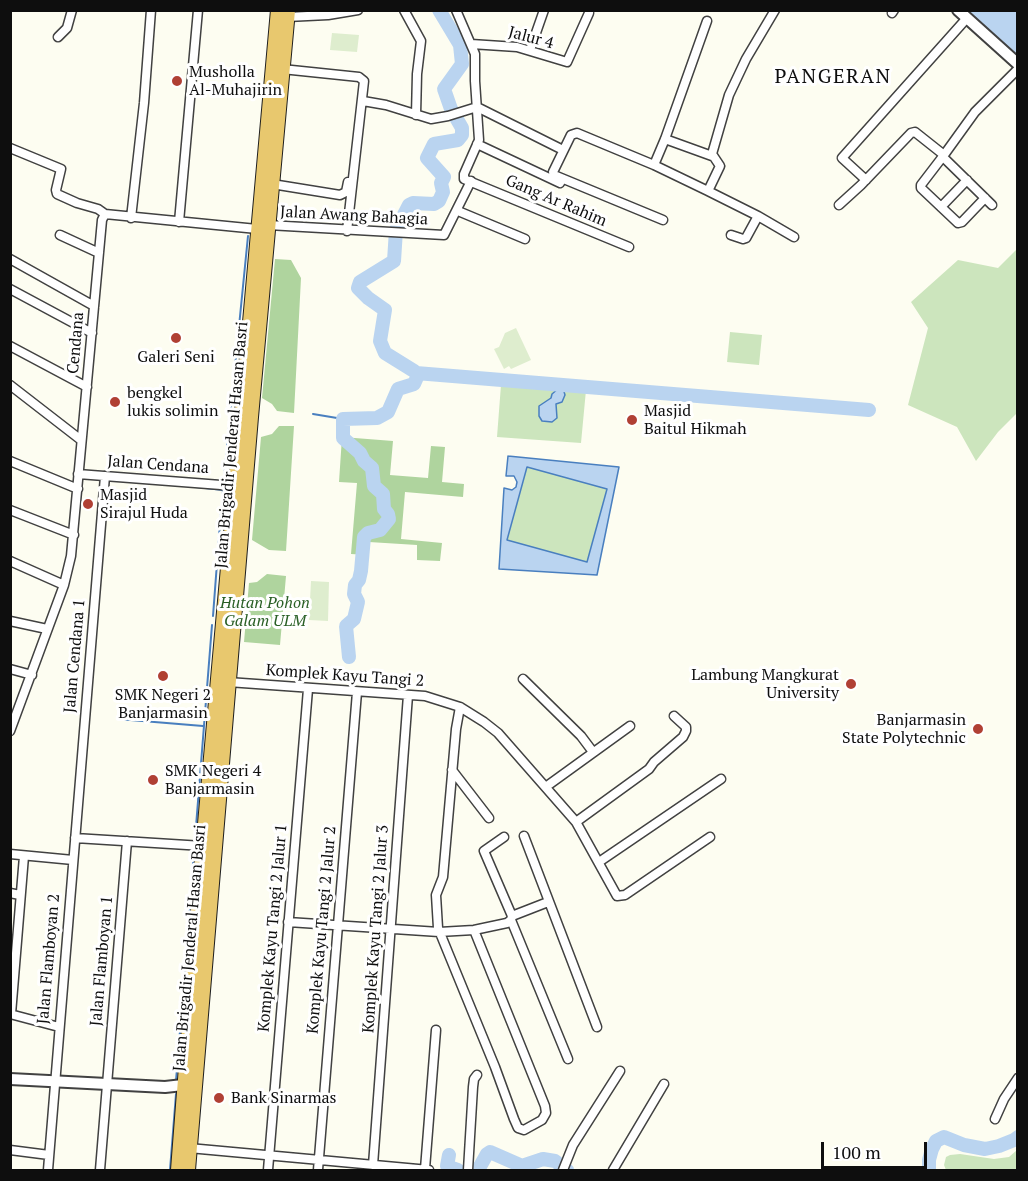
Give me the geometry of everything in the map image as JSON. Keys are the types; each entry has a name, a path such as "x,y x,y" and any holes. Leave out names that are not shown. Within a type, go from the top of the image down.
{"highway":[{"name":"Jalan Brigadir Jenderal Hasan Basri","path":"178,1170 189,1085 204,898 228,681 262,227 272,184 272,122 282,69 284,13"},
{"name":"Jalan Brigadir Jenderal Hasan Basri","path":"204,898 203,846 234,486 284,13"},
{"name":"Jalan Brigadir Jenderal Hasan Basri","path":"188,1170 189,1085"}],"street":[{"path":"58,37 67,28 72,10"},
{"path":"131,218 144,104 151,10"},
{"path":"179,222 198,10"},
{"path":"284,13 328,15 358,10"},
{"path":"404,10 421,41 416,115"},
{"path":"456,10 476,54 475,81 479,140 464,174 464,178 471,181 458,211 525,239"},
{"path":"530,50 544,10"},
{"path":"712,156 735,80 776,10"},
{"path":"958,10 1017,64"},
{"name":"Jalur 4","path":"471,44 504,45 530,50 567,62 587,12"},
{"path":"866,180 842,158 967,18"},
{"path":"654,165 707,21"},
{"path":"282,69 359,77 363,101 347,231"},
{"path":"985,198 960,223 921,186 975,112 1017,69"},
{"path":"272,184 340,195 346,192 361,86"},
{"path":"363,101 430,118 448,116 477,107 563,150"},
{"path":"839,205 913,132 944,156 992,205"},
{"path":"663,220 554,175 553,172 571,135 576,133 654,165 758,216 794,237"},
{"path":"665,139 712,156 720,165 708,191"},
{"path":"477,144 547,178 618,208"},
{"name":"Jalan Awang Bahagia","path":"10,148 61,169 57,194 98,209 105,214 131,218 440,236 446,233 458,211"},
{"path":"941,207 967,180"},
{"name":"Gang Ar Rahim","path":"471,181 629,248"},
{"name":"Cendana","path":"10,731 64,585 74,535 102,220 105,214"},
{"path":"731,234 746,238 758,216"},
{"path":"60,235 99,253"},
{"path":"10,259 94,306"},
{"path":"10,289 92,333"},
{"path":"10,346 87,387"},
{"path":"10,385 81,440"},
{"path":"10,461 78,489"},
{"name":"Jalan Cendana","path":"78,474 234,486"},
{"name":"Jalan Cendana 1","path":"75,838 105,476"},
{"path":"10,510 74,535"},
{"path":"10,561 64,585"},
{"path":"10,619 47,629"},
{"path":"10,669 32,675"},
{"path":"523,679 581,736 593,752"},
{"name":"Komplek Kayu Tangi 2","path":"228,681 308,689 425,696 460,707 498,733 547,786 576,822 617,896 625,896 710,837"},
{"name":"Komplek Kayu Tangi 2 Jalur 1","path":"268,1170 308,689"},
{"name":"Komplek Kayu Tangi 2 Jalur 2","path":"318,1170 357,692"},
{"name":"Komplek Kayu Tangi 2 Jalur 3","path":"373,1165 408,695"},
{"path":"460,707 443,873 436,895 438,932 495,1066 514,1119 518,1128 524,1130 543,1120 546,1113 545,1106 474,930"},
{"path":"576,822 642,774 683,737 686,727 674,716"},
{"path":"547,786 630,726"},
{"path":"452,770 489,818"},
{"path":"599,862 721,779"},
{"path":"524,836 597,1027"},
{"path":"504,837 484,851 568,1059"},
{"path":"75,838 203,846"},
{"name":"Jalan Flamboyan 2","path":"48,1170 75,838"},
{"name":"Jalan Flamboyan 1","path":"100,1170 126,841"},
{"path":"10,854 73,860"},
{"path":"24,856 14,938 11,1014 59,1027"},
{"path":"10,893 20,895"},
{"path":"288,922 391,930 438,932 474,930 486,928 548,902"},
{"path":"189,1148 319,1160 348,1166 373,1165 427,1170 436,1030"},
{"path":"563,1170 573,1145 621,1071"},
{"path":"468,1170 473,1087 477,1075"},
{"path":"995,1119 1017,1078"},
{"path":"10,1079 165,1087 189,1085"},
{"path":"613,1170 664,1084"},
{"path":"10,1150 49,1155"}],"green space":[{"path":"332,33 359,35 357,52 330,50"},
{"path":"1017,249 1017,413 998,432 976,461 957,427 908,405 928,328 911,302 958,260 998,268"},
{"path":"275,259 291,260 301,278 294,413 277,411 272,404 262,398"},
{"path":"516,328 531,360 511,369 509,366 504,369 494,349 499,347 505,333"},
{"path":"730,332 762,335 759,365 727,362"},
{"path":"501,385 586,390 581,443 497,437"},
{"path":"279,426 294,426 286,551 269,550 252,540 261,437 272,434"},
{"path":"342,437 393,441 390,475 428,478 431,446 445,447 442,482 464,484 463,497 405,492 401,539 442,543 440,561 417,560 417,545 369,542 368,555 351,554 357,483 339,482"},
{"path":"527,467 607,489 587,562 507,540"},
{"name":"Hutan Pohon Galam ULM","path":"267,574 286,576 280,645 244,642 249,583 257,582"},
{"path":"311,581 329,582 328,621 309,620"},
{"path":"1017,1150 1017,1170 946,1170 944,1165 946,1157 950,1155 960,1154 994,1159 1009,1157"}],"water":[{"path":"966,11 1017,11 1017,58"},
{"path":"559,388 563,388 565,395 562,402 556,404 557,418 552,422 542,421 539,416 539,406 551,398"},
{"path":"508,456 619,467 597,575 499,569 504,488 512,490 516,487 517,482 514,476 506,476","holes":["527,467 607,489 587,562 507,540"]}],"waterway":[{"path":"349,657 346,626 354,619 358,602 354,594 361,571 364,537 368,533 380,530 389,519 384,509 383,494 374,486 372,468 343,438 343,419 377,418 388,412 398,389 414,384 418,375 385,353 380,341 385,310 358,288 360,282 394,261 396,230 409,205 413,203 434,204 439,201 443,192 441,183 444,177 427,158 434,144 458,140 462,135 462,128 451,109 444,89 462,64 460,45 439,10"},
{"path":"224,477 248,236"},
{"path":"416,373 869,410"},
{"path":"313,414 343,419"},
{"path":"187,486 223,490 222,503"},
{"path":"213,616 221,510"},
{"path":"195,839 212,625"},
{"path":"118,719 203,726"},
{"path":"176,1081 194,851"},
{"path":"170,1170 176,1094"},
{"path":"929,1170 932,1149 936,1141 944,1137 964,1145 985,1149 999,1146 1018,1137"},
{"path":"478,1170 490,1152 522,1166 543,1159 555,1161 567,1170"},
{"path":"449,1155 447,1166 458,1170"}],"place":[{"name":"Musholla Al-Muhajirin","path":"177,81"},
{"name":"Galeri Seni","path":"176,338"},
{"name":"bengkel lukis solimin","path":"115,402"},
{"name":"Masjid Baitul Hikmah","path":"632,420"},
{"name":"Masjid Sirajul Huda","path":"88,504"},
{"name":"SMK Negeri 2 Banjarmasin","path":"163,676"},
{"name":"Lambung Mangkurat University","path":"851,684"},
{"name":"Banjarmasin State Polytechnic","path":"978,729"},
{"name":"SMK Negeri 4 Banjarmasin","path":"153,780"},
{"name":"Bank Sinarmas","path":"219,1098"}],"district":[{"name":"PANGERAN","path":"833,77"}]}
